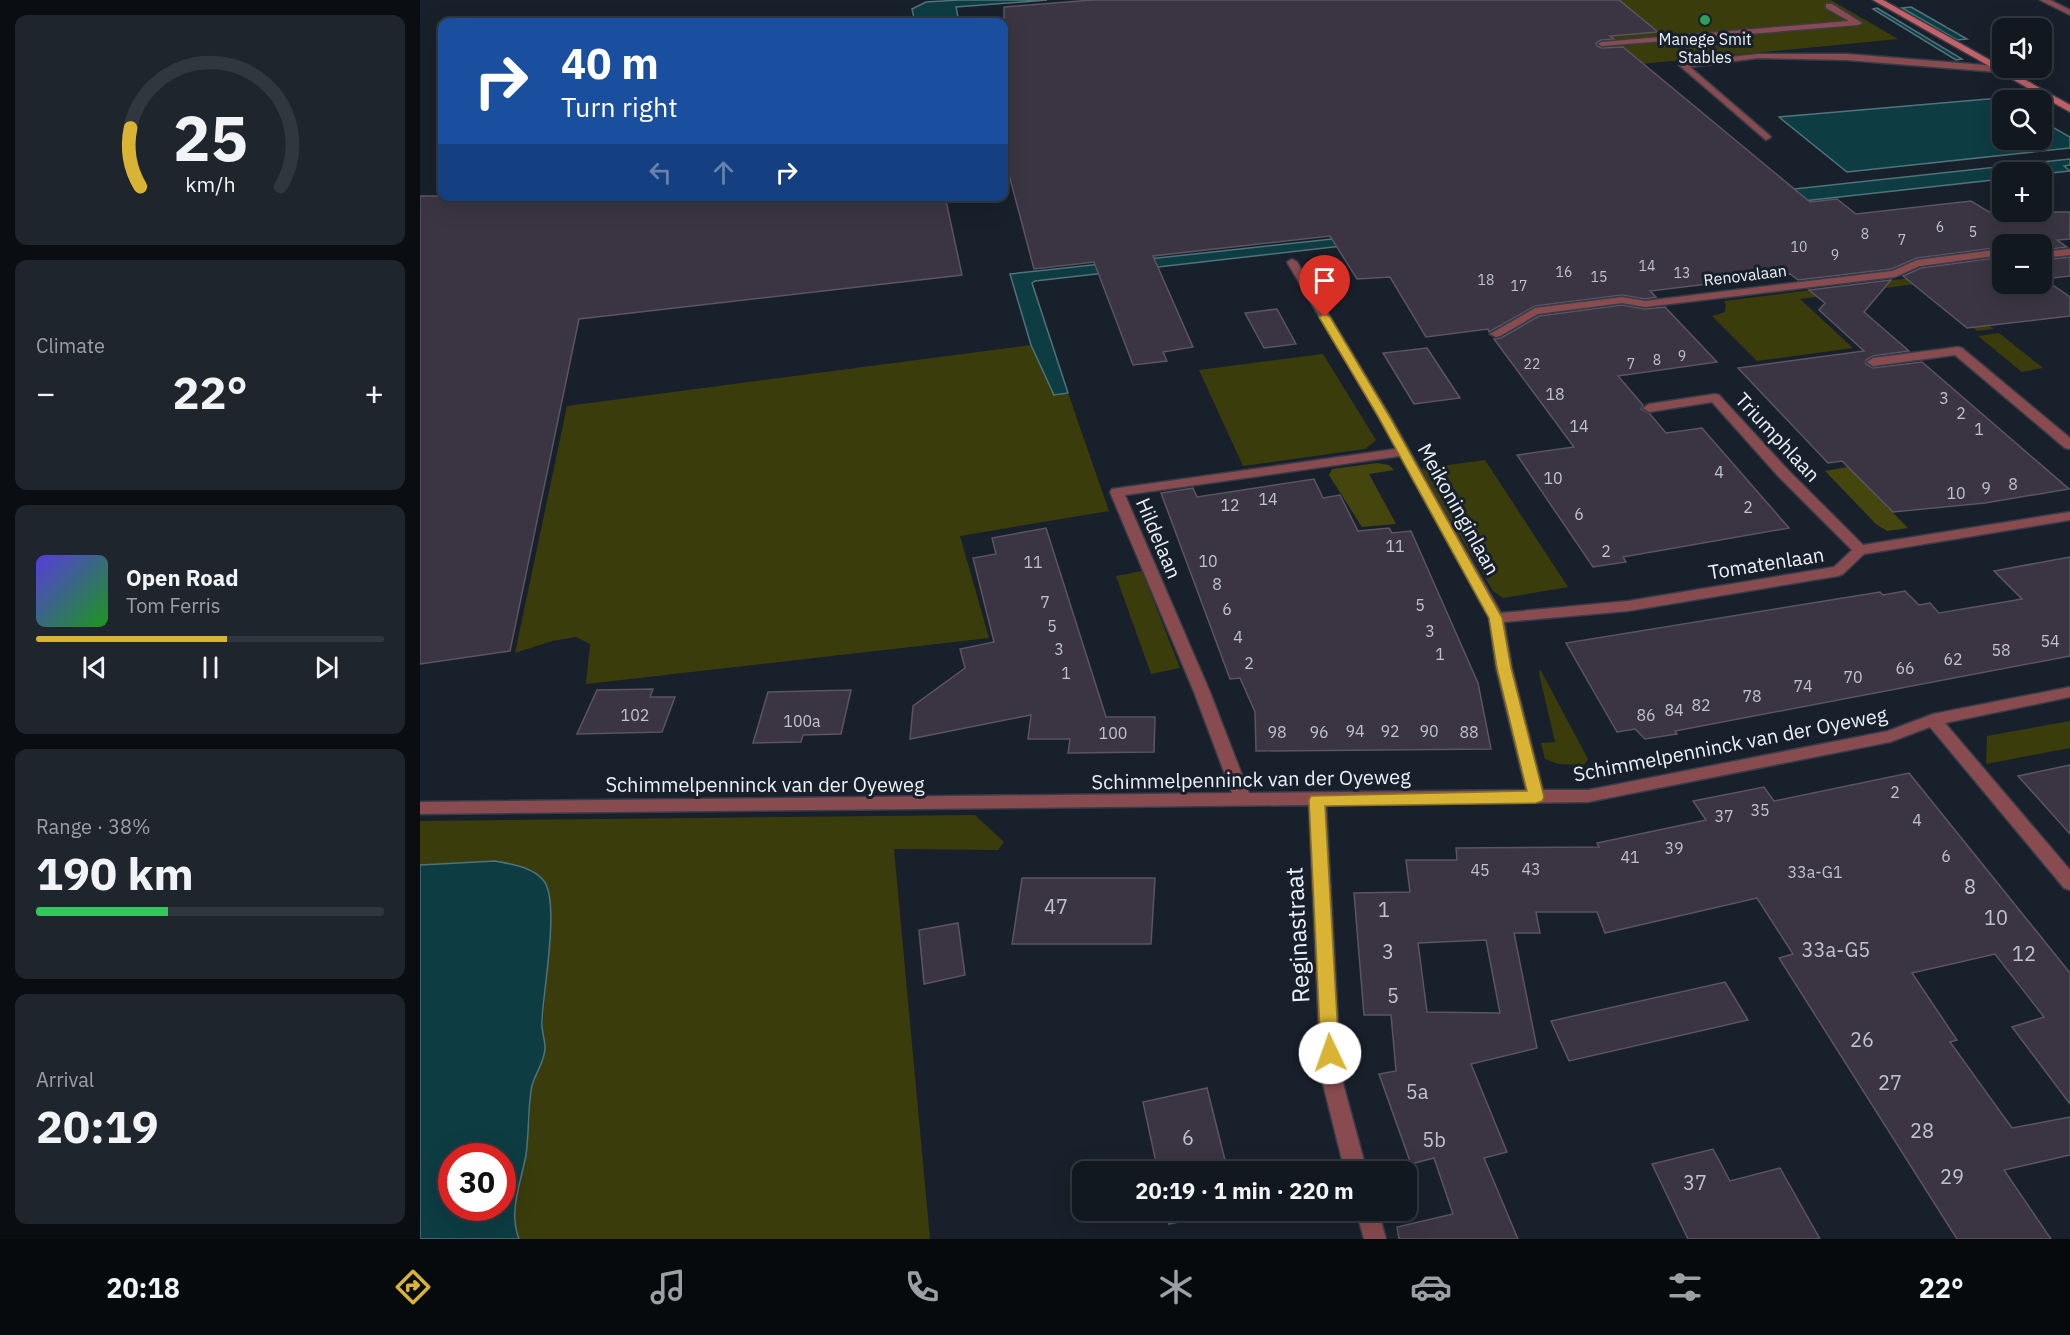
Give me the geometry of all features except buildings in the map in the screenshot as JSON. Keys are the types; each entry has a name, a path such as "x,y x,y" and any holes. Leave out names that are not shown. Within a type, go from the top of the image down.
{"street":[{"path":"1877,0 1992,66"},
{"path":"2044,0 2070,13"},
{"path":"1602,45 1858,23 1829,6"},
{"path":"1766,137 1683,64 1758,56 1847,57 1992,69"},
{"path":"2014,78 2070,108"},
{"path":"2052,254 2070,252"},
{"name":"Renovalaan","path":"1496,334 1535,310 1622,300 1645,304 1895,274 1917,263 1992,253"},
{"name":"Meikoninginlaan","path":"1292,262 1384,416 1496,618 1504,668 1536,797"},
{"path":"1873,362 1958,351 2070,445"},
{"name":"Triumphlaan","path":"1649,408 1715,398 1783,473 1860,550"},
{"name":"Hildelaan","path":"1243,801 1202,692 1117,492 1403,452"},
{"path":"1860,550 2070,516"},
{"name":"Tomatenlaan","path":"1496,618 1628,606 1838,571 1860,550"},
{"name":"Schimmelpenninck van der Oyeweg","path":"420,808 1588,796 1890,736 1933,720 2070,692"},
{"path":"1933,720 2070,883"},
{"name":"Reginastraat","path":"1317,800 1331,1076 1353,1161"},
{"path":"1370,1221 1375,1239"}],"shaded area":[{"path":"1047,0 956,7 958,18 914,18 912,9 926,2"},
{"name":"Manege Smit Stables","path":"1522,0 1831,0 1898,39 1600,68"},
{"path":"1911,7 1967,39 1957,40 1902,8"},
{"path":"1877,8 1962,59 1956,60 1873,9"},
{"path":"1992,99 1992,150 2051,150 1847,172 1779,117"},
{"path":"2052,127 2070,137 2070,148 2052,150"},
{"path":"2070,159 2070,165 2064,166 2070,171 2052,173 2052,162 2042,162"},
{"path":"1992,167 1992,180 1434,242 1412,238 1035,281 1032,283 1068,393 1054,395 1031,345 1010,274"},
{"path":"1919,270 1994,329 1977,331 1916,284 1800,299 1853,348 1757,361 1712,316 1725,312 1724,301 1910,278"},
{"path":"1999,333 2043,368 2022,372 1978,336"},
{"path":"1031,345 1054,395 1068,393 1109,511 960,536 989,638 586,684 590,644 576,637 552,641 515,653 567,406"},
{"path":"1323,354 1376,440 1365,449 1243,466 1199,370"},
{"path":"1485,460 1568,587 1503,598 1493,591 1420,469"},
{"path":"1377,463 1389,465 1394,470 1369,474 1396,524 1362,527 1329,475 1332,469"},
{"path":"1848,467 1908,528 1887,531 1876,524 1825,471"},
{"path":"1142,571 1180,668 1151,674 1116,576"},
{"path":"1540,669 1588,759 1584,765 1558,764 1545,759 1541,743 1555,742"},
{"path":"2070,721 2070,748 1986,764 1987,736"},
{"path":"975,815 1004,842 998,850 894,849 930,1239 519,1239 515,1221 516,1199 525,1157 531,1090 539,1067 551,927 548,891 518,865 494,861 420,865 420,821"},
{"path":"495,861 508,863 534,872 544,881 549,892 551,908 542,1024 545,1048 532,1086 526,1155 516,1202 516,1143 438,1143 438,1221 515,1221 519,1239 420,1239 420,865"}],"place":[{"name":"Manege Smit Stables","path":"1705,20"}],"route":[{"path":"1325,317 1384,416 1496,618 1504,668 1536,797 1317,800 1330,1053"}]}
